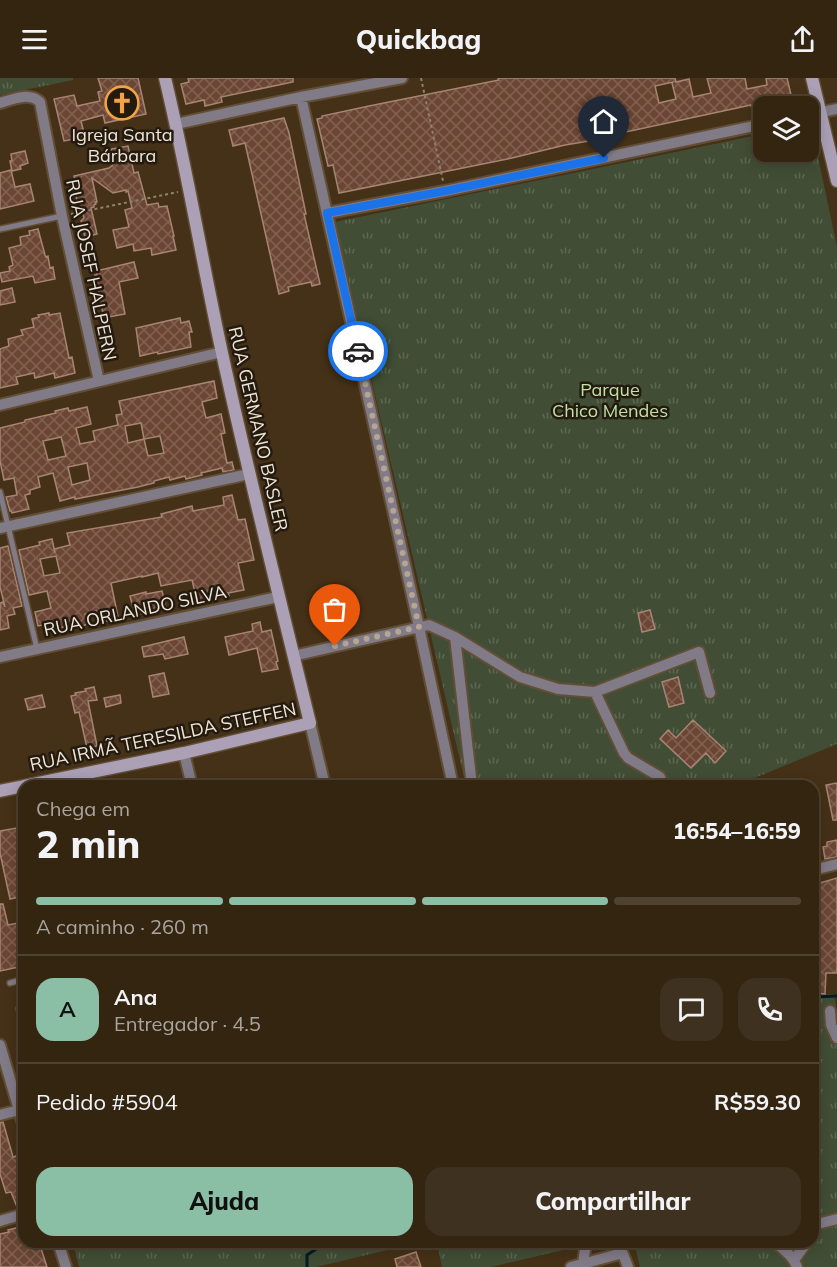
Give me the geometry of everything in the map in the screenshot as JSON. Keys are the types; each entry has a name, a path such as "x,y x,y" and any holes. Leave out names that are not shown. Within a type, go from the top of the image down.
{"street":[{"name":"RUA GERMANO BASLER","path":"165,78 249,474 324,780"},
{"path":"176,124 402,78"},
{"path":"812,78 813,96"},
{"name":"RUA JOSEF HALPERN","path":"0,102 27,96 35,97 40,102 62,216 99,381"},
{"path":"301,97 452,780"},
{"path":"819,113 837,109"},
{"path":"327,213 445,191 753,126"},
{"path":"819,129 837,181"},
{"path":"0,405 222,352"},
{"path":"4,527 249,474"},
{"name":"RUA ORLANDO SILVA","path":"0,657 278,597"},
{"path":"293,656 429,625 455,637 520,677 558,688 595,692 699,652 710,693"},
{"path":"455,637 471,780"},
{"path":"595,692 628,758 660,777 661,780"},
{"name":"RUA IRMÃ TERESILDA STEFFEN","path":"73,780 310,723"},
{"path":"184,753 191,780"},
{"name":"RUA IRMÃ TERESILDA STEFFEN","path":"0,791 18,788"},
{"path":"819,868 837,864"},
{"path":"830,1011 831,1024 837,1038"},
{"path":"0,1045 18,1107"},
{"path":"0,1115 18,1110"},
{"path":"0,1221 18,1216"},
{"path":"819,1226 837,1219"},
{"path":"60,1248 66,1267"},
{"path":"583,1264 585,1248"},
{"path":"781,1248 796,1264 804,1248"},
{"path":"572,1267 623,1254 628,1267"}],"lane":[{"path":"0,229 62,216"},
{"path":"0,492 4,527 37,649"},
{"path":"10,983 18,981"}],"path":[{"path":"421,78 445,191"},
{"path":"62,216 189,190"}],"green space":[{"path":"0,78 73,78 73,80 0,95"},
{"name":"Parque Chico Mendes","path":"753,136 753,162 819,162 837,247 837,744 750,780 465,780 335,222"},
{"path":"819,994 834,994 837,1013 837,1267 640,1267 635,1248 819,1248"},
{"path":"74,1248 396,1248 316,1267 79,1267"},
{"path":"438,1248 572,1248 491,1267 442,1267"}],"building":[{"path":"98,78 138,78 146,114 105,123 103,115 81,121 85,137 64,141 54,99 74,95 77,106 100,101 98,92 102,91"},
{"path":"188,78 293,78 293,82 221,97 222,102 205,106 204,100 186,104 181,84 189,82"},
{"path":"498,78 675,78 676,82 689,79 693,97 711,93 707,78 745,78 747,89 767,85 766,78 787,78 791,96 753,96 753,106 339,193 333,165 328,166 317,119 322,116 499,80","holes":["673,82 676,99 659,103 655,86"]},
{"path":"284,118 320,284 312,286 311,282 288,287 289,291 279,294 245,143 233,146 229,130"},
{"path":"128,146 134,173 138,172 147,205 158,203 159,207 167,206 176,250 152,255 151,248 134,251 133,244 117,248 113,230 129,227 125,210 132,208 128,191 113,193 92,178 97,202 91,208 97,234 85,237 81,221 84,218 80,202 77,201 74,176 109,168 114,164 111,149"},
{"path":"25,151 28,163 20,166 21,169 12,171 11,154"},
{"path":"11,170 15,187 30,184 34,201 0,209 0,173"},
{"path":"38,229 50,268 53,267 55,279 35,283 33,276 2,282 0,273 10,271 9,267 13,265 9,248 21,245 20,237 30,235 29,231"},
{"path":"134,262 138,278 119,282 125,314 104,318 96,271"},
{"path":"12,288 15,302 0,305 0,291"},
{"path":"49,313 49,315 60,313 69,358 72,357 75,373 55,378 54,373 35,378 34,373 16,377 18,384 0,388 0,349 9,346 8,339 23,335 21,330 34,327 32,319"},
{"path":"180,318 181,323 189,321 192,332 189,332 191,347 140,356 136,328"},
{"path":"214,381 217,398 202,402 206,418 221,414 225,433 221,434 227,463 232,462 234,470 223,472 222,468 186,479 185,476 170,480 169,477 138,487 60,501 53,473 38,477 40,487 30,490 30,494 25,495 29,509 12,513 6,497 17,495 14,478 4,480 0,461 0,428 56,413 55,411 87,407 91,424 76,428 80,444 95,441 93,431 118,425 116,415 122,414 119,401","holes":["141,423 144,439 128,443 125,426","160,436 164,453 148,456 144,439","61,437 66,456 48,460 43,441","87,463 90,480 72,485 68,467"]},
{"path":"232,495 238,520 245,519 254,560 238,563 244,590 228,593 229,596 197,601 192,580 161,586 158,573 111,583 118,617 113,620 103,622 100,610 85,614 87,624 83,626 72,628 71,625 60,628 59,622 38,626 35,612 51,608 47,591 29,595 19,550 40,545 39,542 52,539 54,549 70,545 67,533 162,517 161,514 192,506 193,511 224,505 223,497","holes":["56,556 60,573 44,576 40,559"]},
{"path":"8,546 22,606 13,608 15,614 7,616 9,628 0,630 0,603 3,602 5,607 0,587 0,548"},
{"path":"162,591 166,608 135,615 130,596"},
{"path":"650,610 655,629 642,632 638,613"},
{"path":"260,622 262,632 271,630 278,669 262,672 257,648 229,655 225,637 253,631 252,624"},
{"path":"184,637 188,654 165,659 163,654 144,657 142,647"},
{"path":"164,673 169,694 153,697 149,676"},
{"path":"678,677 684,703 669,707 662,682"},
{"path":"94,687 97,700 88,701 97,746 87,748 79,712 75,713 71,696"},
{"path":"42,695 45,707 28,710 25,699"},
{"path":"120,695 121,703 106,707 104,698"},
{"path":"693,720 726,751 715,763 706,753 691,768 660,739 668,730 676,738"},
{"path":"837,783 837,820 833,820 826,785"},
{"path":"18,828 18,897 10,899 0,853 0,831"},
{"path":"837,840 837,857 825,859 823,847 827,846 827,842"},
{"path":"837,878 837,973 826,973 825,994 819,994 819,883"},
{"path":"0,904 3,904 8,925 18,923 18,967 0,971"},
{"path":"0,1122 3,1122 13,1157 18,1156 18,1207 11,1192 6,1193 0,1174"},
{"path":"18,1228 18,1248 41,1248 47,1267 0,1267 0,1234 9,1232 8,1230"},
{"path":"416,1252 421,1267 397,1267 395,1259"}],"waterway":[{"path":"819,997 837,996"},
{"path":"307,1267 307,1255 318,1248"}],"way so far":[{"path":"335,646 419,627 358,351"}],"place":[{"name":"Igreja Santa Bárbara","path":"122,103"}],"route":[{"path":"358,351 327,213 604,158"}]}
